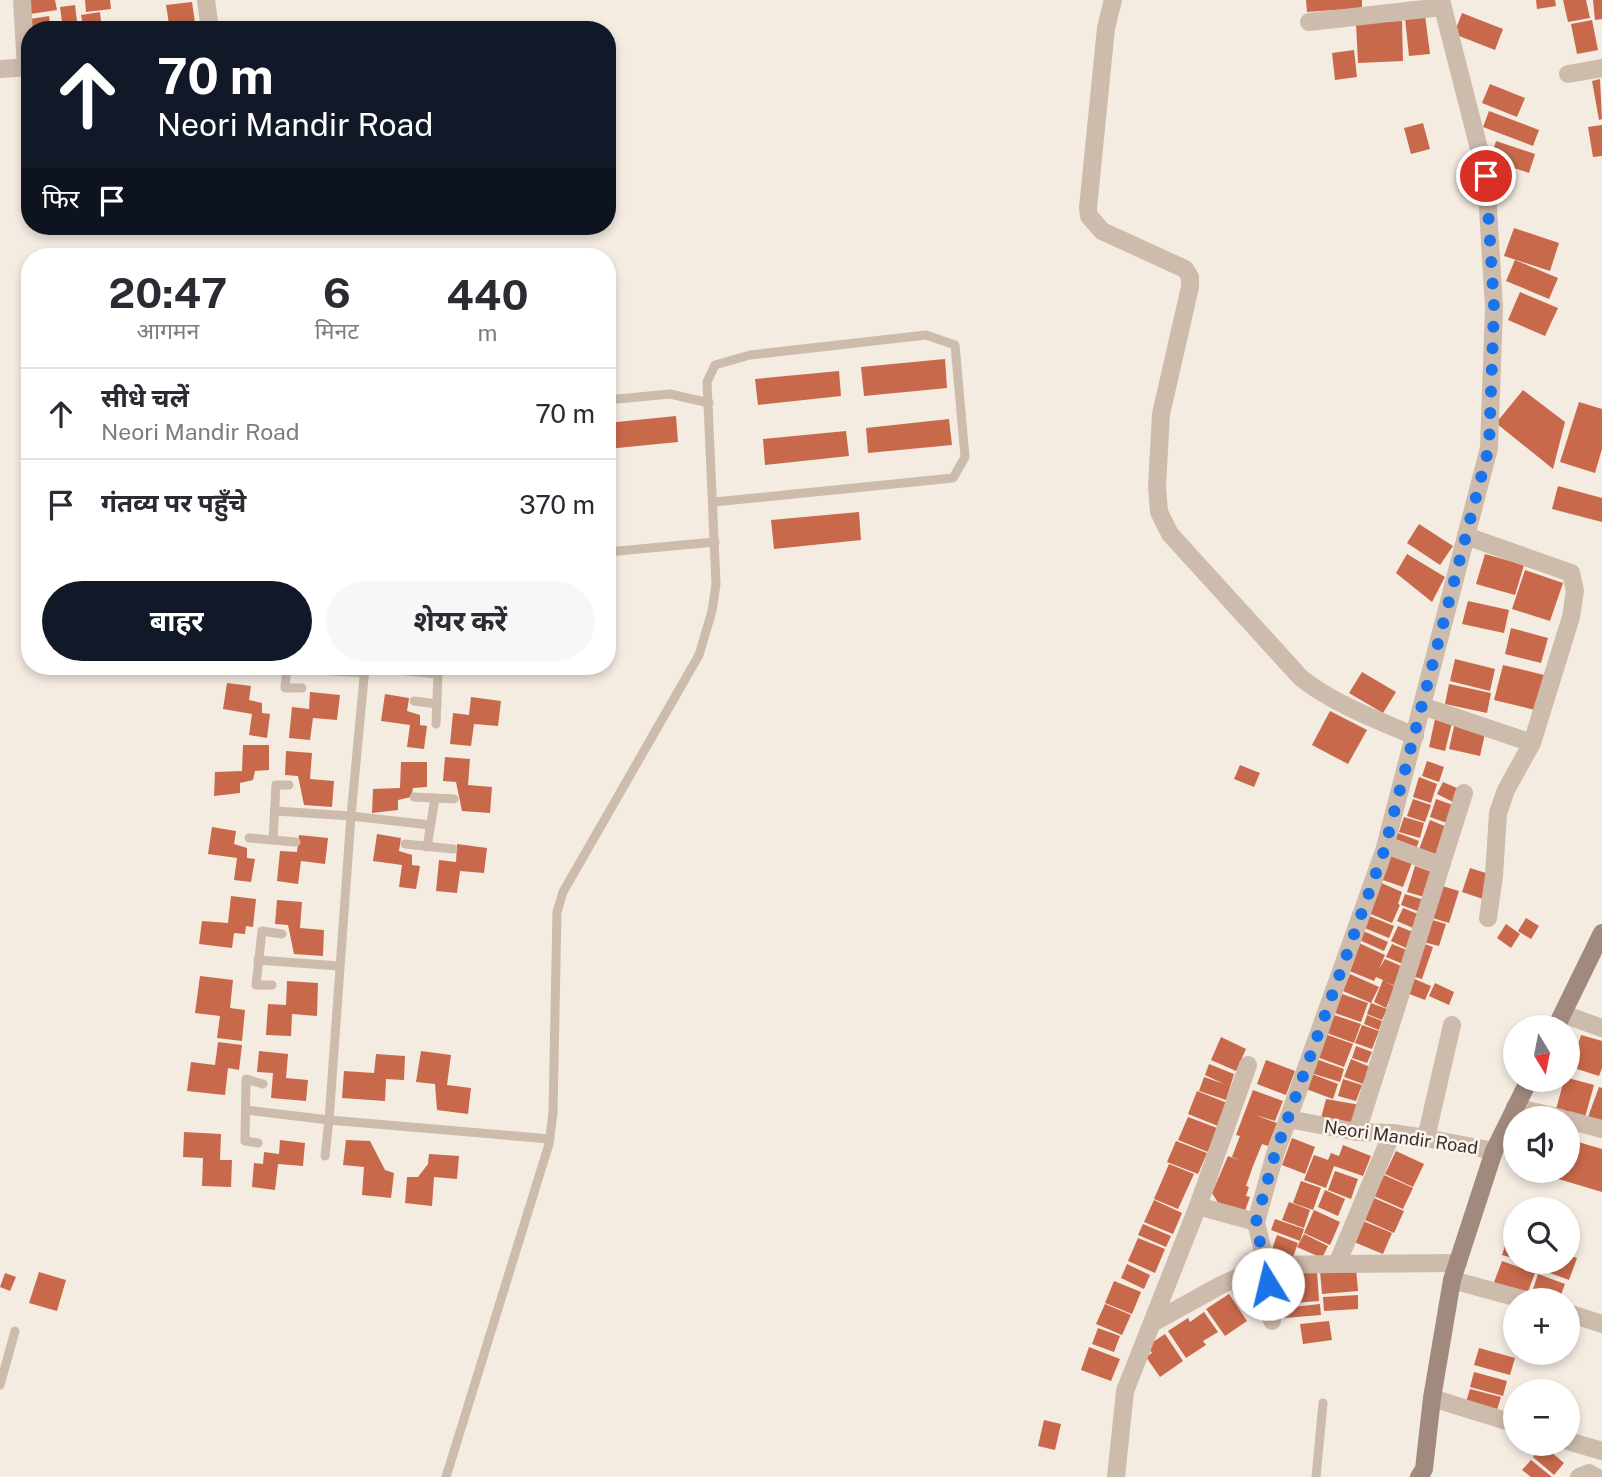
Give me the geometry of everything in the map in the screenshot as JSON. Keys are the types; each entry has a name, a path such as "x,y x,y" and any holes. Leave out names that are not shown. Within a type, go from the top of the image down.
{"street":[{"path":"22,0 24,21"},
{"path":"206,0 209,21"},
{"path":"1113,0 1106,28 1089,216 1102,232 1185,270 1190,277 1161,414 1157,486 1161,520 1170,534 1301,678 1336,699 1415,736"},
{"path":"1272,1321 1266,1265 1256,1222 1275,1154 1386,845 1415,736 1489,447 1494,307 1486,176 1441,3 1309,22"},
{"path":"0,69 21,68"},
{"path":"1568,74 1602,68"},
{"path":"1466,536 1571,573 1575,591 1571,617 1532,743 1506,790 1498,813 1488,918"},
{"path":"1422,706 1532,743"},
{"path":"1357,1132 1464,793"},
{"path":"1386,845 1440,865"},
{"path":"1563,1015 1602,933"},
{"path":"1580,1024 1602,1028"},
{"path":"1426,1138 1452,1025"},
{"path":"1116,1477 1125,1391 1198,1206 1248,1065"},
{"name":"Neori Mandir Road","path":"1288,1119 1357,1132 1426,1138 1494,1151"},
{"path":"1580,1123 1602,1129"},
{"path":"1425,1474 1432,1398 1455,1271 1494,1151 1503,1132"},
{"path":"1337,1264 1392,1133"},
{"path":"1198,1206 1256,1222"},
{"path":"1154,1322 1223,1284 1266,1265 1337,1264 1455,1271 1503,1291"},
{"path":"1580,1317 1602,1324"},
{"path":"1432,1398 1503,1420"},
{"path":"1580,1445 1602,1451"},
{"path":"1579,1477 1589,1473 1597,1477"}],"lane":[{"path":"446,1477 550,1139 553,1113 557,912 563,892 699,655 712,611 716,584 707,382 715,365 750,355 926,335 955,345 965,457 953,478 714,502"},
{"path":"616,399 670,394 709,403"},
{"path":"616,551 715,542"},
{"path":"286,675 285,688 302,688"},
{"path":"325,1156 364,675"},
{"path":"436,724 438,675"},
{"path":"414,701 437,704"},
{"path":"273,840 276,785 289,785"},
{"path":"414,797 454,799"},
{"path":"427,847 435,798"},
{"path":"275,811 430,825"},
{"path":"249,838 296,842"},
{"path":"405,844 453,849"},
{"path":"272,985 256,985 262,931 282,934"},
{"path":"258,960 339,967"},
{"path":"258,1143 246,1141 246,1079 263,1084"},
{"path":"246,1110 550,1139"},
{"path":"0,1385 15,1331"},
{"path":"1316,1477 1324,1404"}],"building":[{"path":"28,0 55,0 57,10 30,14"},
{"path":"85,0 110,0 111,9 86,12"},
{"path":"1306,0 1362,0 1362,8 1307,12"},
{"path":"1536,0 1555,0 1556,6 1537,9"},
{"path":"1563,0 1586,0 1590,18 1568,22"},
{"path":"1593,0 1602,0 1602,19 1595,20"},
{"path":"192,2 195,21 169,21 166,5"},
{"path":"75,5 77,21 62,21 60,7"},
{"path":"100,12 101,21 82,21 81,15"},
{"path":"1462,13 1503,29 1495,50 1454,34"},
{"path":"1425,15 1430,54 1409,56 1405,18"},
{"path":"49,16 50,21 30,21"},
{"path":"1592,20 1598,50 1577,54 1571,24"},
{"path":"1402,21 1403,61 1358,63 1356,23"},
{"path":"1354,50 1357,77 1335,80 1332,53"},
{"path":"1600,79 1602,119 1599,120 1592,81"},
{"path":"1490,84 1525,98 1517,117 1482,103"},
{"path":"1489,111 1539,130 1533,146 1483,127"},
{"path":"1423,123 1430,149 1411,154 1404,128"},
{"path":"1602,125 1602,156 1593,157 1588,127"},
{"path":"1496,141 1535,154 1529,173 1490,160"},
{"path":"1514,228 1559,243 1550,271 1504,256"},
{"path":"1515,260 1558,278 1549,299 1506,281"},
{"path":"1520,292 1558,308 1545,336 1508,320"},
{"path":"945,359 947,388 864,396 861,367"},
{"path":"839,371 841,396 758,405 755,379"},
{"path":"1523,390 1565,422 1553,469 1496,423"},
{"path":"1579,402 1602,409 1602,449 1595,473 1560,462"},
{"path":"676,416 678,442 616,448 616,422"},
{"path":"949,419 952,445 868,453 866,428"},
{"path":"846,431 849,456 765,465 763,439"},
{"path":"1558,486 1602,498 1602,522 1552,509"},
{"path":"859,512 861,540 774,549 771,520"},
{"path":"1419,524 1453,546 1440,565 1407,543"},
{"path":"1407,554 1445,577 1432,602 1396,573"},
{"path":"1485,554 1524,565 1515,595 1476,584"},
{"path":"1525,570 1563,583 1550,621 1512,609"},
{"path":"1468,601 1509,610 1504,633 1462,624"},
{"path":"1511,628 1548,638 1541,663 1505,654"},
{"path":"1455,659 1495,669 1490,691 1450,681"},
{"path":"1503,665 1544,675 1535,710 1494,700"},
{"path":"1362,672 1396,692 1383,713 1349,693"},
{"path":"227,683 251,686 249,700 262,703 262,713 270,714 267,738 249,735 252,714 223,709"},
{"path":"1449,684 1491,693 1487,713 1445,704"},
{"path":"310,692 340,695 337,720 313,718 310,740 289,738 292,707 309,709"},
{"path":"385,694 409,698 407,711 420,715 420,725 427,726 424,749 407,747 410,725 381,721"},
{"path":"471,697 501,701 498,726 474,724 471,746 450,744 453,713 469,715"},
{"path":"1330,711 1367,730 1348,764 1312,745"},
{"path":"1435,719 1452,723 1445,751 1429,747"},
{"path":"1455,722 1486,729 1480,756 1449,749"},
{"path":"243,745 269,745 269,770 255,771 253,780 240,783 240,793 214,796 215,772 242,771"},
{"path":"286,751 312,753 310,779 334,781 332,807 304,805 298,776 285,775"},
{"path":"445,757 470,759 468,785 492,787 490,813 462,811 456,782 443,781"},
{"path":"1427,761 1444,767 1439,782 1422,776"},
{"path":"401,762 427,762 427,787 413,788 411,797 398,800 398,810 372,813 373,789 400,788"},
{"path":"1240,765 1260,773 1254,787 1234,779"},
{"path":"1419,777 1437,784 1431,803 1413,797"},
{"path":"1443,782 1459,789 1453,802 1437,794"},
{"path":"1413,799 1431,805 1425,822 1407,816"},
{"path":"1436,799 1453,805 1447,823 1430,817"},
{"path":"1404,817 1424,823 1420,838 1399,832"},
{"path":"1430,820 1447,827 1435,861 1417,855"},
{"path":"212,827 236,831 234,844 247,848 247,858 255,859 251,882 234,880 237,858 208,854"},
{"path":"1398,833 1419,841 1414,854 1393,845"},
{"path":"377,834 401,838 399,851 412,855 412,865 420,866 416,889 399,887 402,865 373,861"},
{"path":"299,835 328,838 325,864 301,861 298,884 277,881 280,851 297,852"},
{"path":"457,844 487,848 484,873 460,871 457,893 436,891 439,860 456,862"},
{"path":"1391,849 1414,857 1403,887 1380,879"},
{"path":"1415,866 1432,872 1424,897 1407,892"},
{"path":"1470,868 1492,875 1486,900 1462,892"},
{"path":"1379,882 1402,892 1392,923 1366,912"},
{"path":"1436,884 1459,891 1449,923 1426,916"},
{"path":"1405,894 1424,900 1420,912 1401,905"},
{"path":"231,896 256,899 253,927 246,926 245,934 234,933 232,948 199,944 202,921 228,923"},
{"path":"277,900 302,902 300,928 324,930 323,956 294,954 288,925 275,924"},
{"path":"1403,908 1418,914 1413,928 1397,921"},
{"path":"1367,915 1394,926 1389,938 1362,927"},
{"path":"1426,918 1446,924 1439,946 1419,941"},
{"path":"1526,918 1539,926 1531,939 1518,931"},
{"path":"1506,924 1520,934 1511,948 1497,938"},
{"path":"1398,926 1413,932 1406,948 1391,941"},
{"path":"1361,930 1388,942 1384,951 1357,939"},
{"path":"1419,942 1433,947 1422,979 1408,975"},
{"path":"1359,943 1385,955 1379,969 1385,959 1401,966 1394,985 1385,982 1395,986 1386,1008 1374,1002 1383,980 1376,977 1374,981 1347,970"},
{"path":"1392,944 1409,951 1403,964 1386,957"},
{"path":"1350,974 1379,987 1371,1003 1343,991"},
{"path":"200,976 233,980 230,1008 245,1010 242,1041 217,1038 220,1016 195,1013"},
{"path":"1410,977 1431,986 1425,1000 1404,992"},
{"path":"287,981 318,983 317,1016 292,1014 291,1036 266,1035 268,1004 286,1005"},
{"path":"1435,983 1454,992 1449,1005 1429,996"},
{"path":"1342,994 1368,1003 1361,1022 1335,1013"},
{"path":"1371,1003 1387,1009 1382,1020 1367,1014"},
{"path":"1334,1015 1361,1024 1354,1043 1327,1033"},
{"path":"1367,1015 1382,1021 1379,1030 1364,1024"},
{"path":"1362,1025 1379,1031 1372,1049 1355,1043"},
{"path":"1325,1034 1353,1044 1344,1067 1317,1057"},
{"path":"1581,1035 1602,1041 1602,1068 1599,1076 1580,1070"},
{"path":"1221,1037 1246,1049 1236,1071 1211,1060"},
{"path":"218,1042 242,1045 239,1070 228,1068 225,1095 187,1091 191,1062 215,1065"},
{"path":"1356,1046 1372,1052 1367,1063 1352,1058"},
{"path":"259,1051 288,1054 286,1078 308,1080 306,1101 271,1098 273,1073 257,1072"},
{"path":"421,1051 451,1055 447,1085 471,1088 468,1114 437,1110 435,1084 416,1082"},
{"path":"376,1054 405,1056 404,1080 386,1079 385,1101 342,1098 344,1071 374,1073"},
{"path":"1316,1059 1344,1069 1340,1082 1311,1073"},
{"path":"1351,1059 1370,1067 1363,1084 1344,1077"},
{"path":"1266,1060 1295,1071 1286,1095 1257,1084"},
{"path":"1209,1064 1234,1074 1226,1100 1199,1091 1204,1077 1224,1084 1205,1075"},
{"path":"1312,1074 1338,1084 1333,1099 1306,1089"},
{"path":"1343,1079 1362,1085 1356,1101 1338,1096"},
{"path":"1580,1081 1594,1085 1584,1121 1580,1120 1580,1106 1557,1106 1561,1092 1580,1092"},
{"path":"1599,1087 1602,1088 1602,1121 1588,1117"},
{"path":"1253,1090 1283,1101 1275,1121 1255,1115 1277,1123 1268,1146 1262,1144 1253,1166 1246,1186 1249,1187 1246,1196 1250,1197 1243,1216 1222,1209 1212,1193 1228,1156 1241,1161 1232,1157 1240,1136 1236,1135"},
{"path":"1197,1091 1227,1103 1218,1126 1188,1114"},
{"path":"1326,1099 1360,1105 1354,1128 1321,1118"},
{"path":"1188,1117 1217,1128 1208,1152 1178,1140"},
{"path":"184,1132 221,1134 220,1160 232,1160 231,1187 202,1186 203,1158 183,1157"},
{"path":"1292,1138 1315,1147 1305,1174 1282,1165"},
{"path":"280,1140 305,1143 303,1166 278,1164 275,1190 252,1187 254,1163 263,1164 264,1152 279,1154"},
{"path":"346,1140 370,1141 385,1170 394,1173 391,1198 362,1195 364,1167 343,1165"},
{"path":"1176,1141 1207,1153 1198,1174 1167,1162"},
{"path":"1580,1143 1602,1149 1602,1192 1572,1183 1580,1183"},
{"path":"1343,1145 1371,1156 1363,1176 1334,1166 1326,1188 1304,1180 1314,1155 1328,1160 1331,1153 1339,1156"},
{"path":"1396,1151 1424,1164 1413,1187 1385,1174"},
{"path":"429,1154 459,1156 457,1179 434,1177 432,1206 405,1203 407,1177 418,1177 428,1164"},
{"path":"1169,1164 1194,1174 1178,1209 1154,1199"},
{"path":"1335,1171 1358,1179 1351,1199 1328,1190"},
{"path":"1384,1175 1413,1188 1403,1209 1374,1196"},
{"path":"1301,1181 1321,1188 1313,1210 1293,1203"},
{"path":"1325,1190 1345,1199 1338,1216 1318,1207"},
{"path":"1374,1198 1404,1211 1394,1233 1365,1220"},
{"path":"1154,1200 1182,1213 1173,1234 1144,1222"},
{"path":"1289,1202 1310,1210 1304,1228 1282,1220"},
{"path":"1314,1210 1340,1222 1330,1245 1304,1233"},
{"path":"1275,1219 1304,1229 1300,1241 1271,1230"},
{"path":"1363,1221 1392,1233 1383,1254 1354,1242"},
{"path":"1143,1224 1171,1236 1166,1247 1138,1235"},
{"path":"1304,1234 1328,1246 1322,1258 1297,1247"},
{"path":"1277,1235 1298,1243 1292,1260 1271,1252"},
{"path":"1138,1238 1165,1249 1155,1273 1128,1261"},
{"path":"1502,1261 1503,1274 1535,1274 1529,1288 1503,1289 1493,1285"},
{"path":"1127,1264 1150,1275 1144,1289 1121,1278"},
{"path":"1356,1268 1358,1291 1322,1294 1320,1271"},
{"path":"1317,1271 1319,1301 1282,1304 1280,1273"},
{"path":"39,1272 66,1280 57,1311 29,1303"},
{"path":"5,1273 16,1277 10,1291 0,1287"},
{"path":"1538,1274 1565,1284 1564,1288 1533,1288"},
{"path":"1553,1274 1571,1274 1569,1280"},
{"path":"1251,1278 1266,1301 1247,1313 1232,1291"},
{"path":"1114,1281 1141,1292 1132,1314 1105,1303"},
{"path":"1229,1294 1247,1321 1225,1336 1206,1309"},
{"path":"1358,1295 1358,1309 1324,1311 1323,1297"},
{"path":"1105,1304 1131,1315 1122,1335 1096,1324"},
{"path":"1320,1304 1321,1315 1285,1318 1284,1308"},
{"path":"1204,1312 1218,1332 1203,1341 1206,1345 1186,1358 1168,1331 1188,1318 1190,1322"},
{"path":"1329,1321 1332,1340 1303,1344 1300,1324"},
{"path":"1098,1328 1120,1336 1114,1352 1092,1344"},
{"path":"1165,1334 1183,1361 1160,1377 1146,1357 1152,1353 1147,1346"},
{"path":"1089,1347 1120,1359 1111,1381 1081,1370"},
{"path":"1479,1348 1503,1355 1503,1365 1513,1365 1510,1375 1474,1365"},
{"path":"1474,1372 1503,1380 1503,1396 1470,1387"},
{"path":"1470,1389 1501,1397 1496,1413 1465,1405"},
{"path":"1044,1420 1061,1424 1055,1450 1038,1446"},
{"path":"1556,1456 1564,1463 1554,1475 1533,1457"},
{"path":"1531,1460 1552,1477 1531,1477 1522,1470"}],"route":[{"path":"1268,1284 1256,1222 1275,1154 1384,851 1489,447 1494,307 1486,176"}]}
